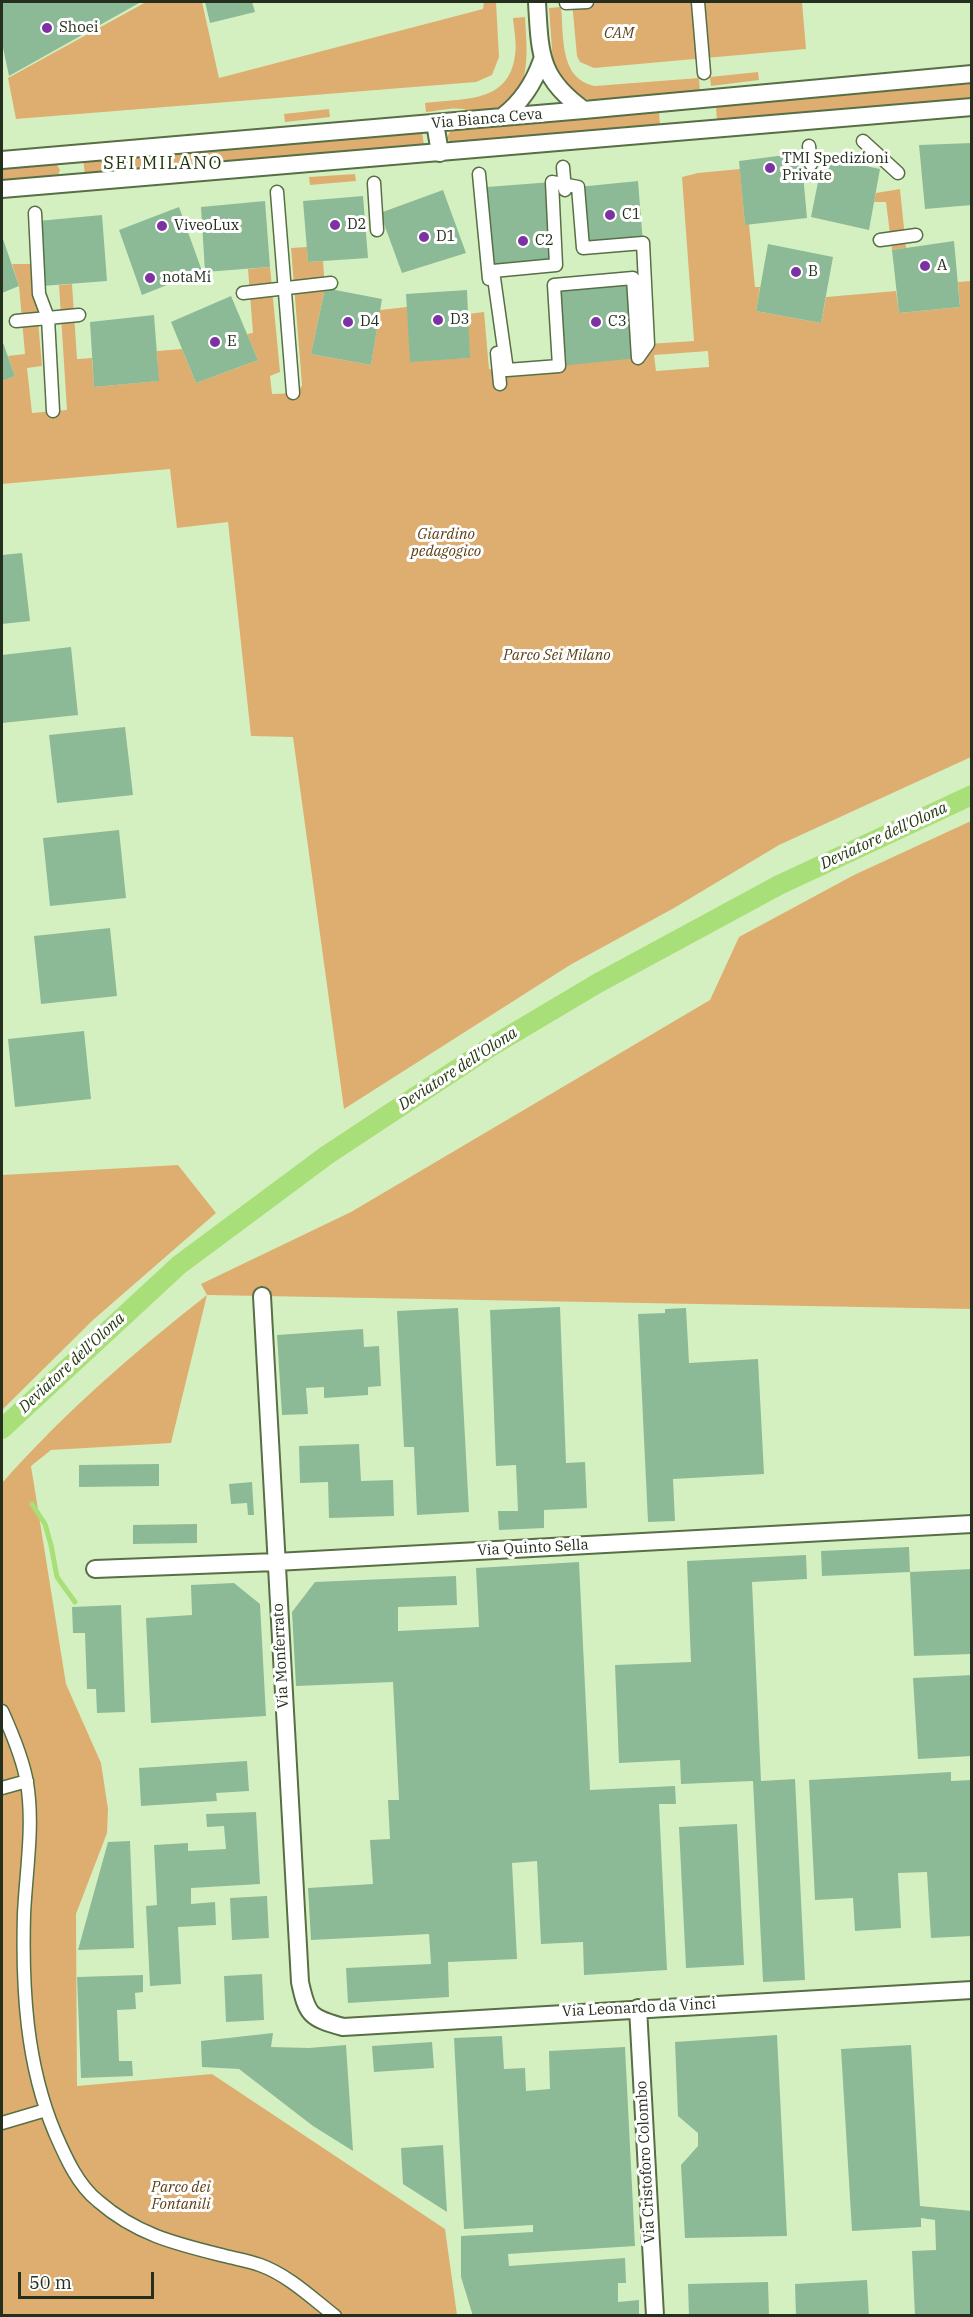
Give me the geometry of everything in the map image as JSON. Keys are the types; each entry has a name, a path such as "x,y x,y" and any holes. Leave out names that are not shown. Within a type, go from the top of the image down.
{"street":[{"path":"537,2 542,60 553,83 564,95 584,110"},
{"path":"566,3 587,2"},
{"path":"698,2 704,73"},
{"path":"502,117 512,110 531,86 542,60"},
{"name":"Via Bianca Ceva","path":"2,160 972,74"},
{"name":"Via Bianca Ceva","path":"2,189 972,107"},
{"path":"435,123 440,153"},
{"path":"863,141 898,173"},
{"path":"809,146 811,164"},
{"path":"69,154 71,183"},
{"path":"563,167 565,188"},
{"path":"479,174 500,384"},
{"path":"552,182 565,188 578,187 583,248 643,243 648,344 638,358 633,278 554,285 560,366 507,370 493,271 556,265 552,182"},
{"path":"374,183 377,230"},
{"path":"277,192 293,393"},
{"path":"34,213 39,294 53,411"},
{"path":"885,239 910,236"},
{"path":"247,293 328,284"},
{"path":"19,320 76,315"},
{"name":"Via Monferrato","path":"262,1296 300,1982 304,2003 310,2014"},
{"name":"Via Quinto Sella","path":"95,1569 276,1562 972,1524"},
{"path":"2,1711 11,1730 27,1781 30,1808 24,1972 30,2045 46,2110 68,2163 95,2200 129,2225 177,2244 261,2265 292,2283 335,2316"},
{"path":"2,1788 27,1781"},
{"name":"Via Leonardo da Vinci","path":"310,2014 325,2022 343,2027 972,1990"},
{"name":"Via Cristoforo Colombo","path":"638,2008 655,2316"},
{"path":"2,2122 46,2110"}],"green space":[{"path":"146,2 202,2 219,78 483,9 484,2 496,2 499,57 492,75 476,82 16,119 8,78"},
{"name":"CAM","path":"572,2 802,2 806,49 594,68 580,62 577,56"},
{"path":"561,7 564,43 569,66 583,82 595,86 699,78 700,92 594,101 577,96 561,80 553,63 549,8"},
{"path":"525,17 527,47 524,76 511,100 498,108 481,112 454,108 426,112 425,103 482,96 504,82 511,71 515,55 513,18"},
{"path":"758,72 759,80 711,86 710,77"},
{"path":"971,84 971,99 717,121 716,107"},
{"path":"329,109 330,117 285,122 284,114"},
{"path":"659,111 660,125 458,145 452,144 447,138 451,129"},
{"path":"422,131 424,146 166,168 165,152"},
{"path":"147,154 149,169 85,175 83,159"},
{"path":"56,163 60,170 57,178 2,183 2,166"},
{"name":"Parco Sei Milano","path":"740,169 745,225 749,224 755,287 760,287 756,311 821,323 826,297 896,291 899,313 960,307 958,282 971,281 971,757 779,845 674,908 570,965 344,1109 293,737 251,736 228,522 177,528 170,469 2,484 2,381 15,376 8,356 25,354 19,286 12,264 33,264 42,366 27,368 32,413 67,410 59,285 72,284 77,359 92,358 94,387 158,381 157,351 182,349 196,383 258,360 247,334 253,333 248,269 270,267 280,372 270,376 272,394 298,393 302,385 291,248 307,247 308,262 323,261 325,288 311,354 371,365 380,310 407,307 411,361 469,358 468,314 484,312 489,369 507,370 648,344 694,341 682,177","holes":["708,351 709,367 656,371 654,355"]},
{"path":"355,174 356,181 310,185 309,177"},
{"path":"900,189 906,248 892,250 886,202 874,202 876,193"},
{"path":"971,821 971,1309 207,1295 201,1284 351,1212 710,1000 739,937 854,875"},
{"path":"178,1165 216,1213 93,1320 2,1410 2,1175"},
{"name":"Parco dei Fontanili","path":"207,1295 171,1443 51,1450 31,1466 66,1684 101,1763 108,1809 107,1833 76,1914 77,2086 212,2074 445,2229 457,2315 2,2316 2,1483 100,1384"}],"building":[{"name":"Shoei","path":"2,2 141,2 9,76 2,43"},
{"path":"205,2 252,2 255,12 210,23"},
{"path":"972,143 972,205 925,209 919,145"},
{"name":"B","path":"801,153 807,218 745,225 739,161"},
{"name":"B","path":"823,157 880,169 869,230 811,217"},
{"name":"C1","path":"638,181 643,243 583,248 578,187"},
{"name":"C2","path":"552,182 556,265 493,271 487,187"},
{"name":"D1","path":"443,190 466,253 402,273 380,213"},
{"name":"D2","path":"363,196 368,258 308,262 303,201"},
{"path":"265,201 270,267 205,272 201,207"},
{"path":"179,207 202,271 142,295 119,230"},
{"path":"102,215 107,281 42,286 38,221"},
{"path":"2,236 19,286 2,293"},
{"name":"A","path":"954,241 960,307 899,313 892,250"},
{"name":"B","path":"768,244 833,257 821,323 756,311"},
{"name":"C3","path":"633,278 638,358 559,366 554,285"},
{"name":"D4","path":"325,288 382,299 371,365 311,354"},
{"name":"D3","path":"467,290 470,358 410,362 406,294"},
{"name":"E","path":"231,296 258,360 196,383 171,322"},
{"path":"154,315 159,381 94,387 90,322"},
{"path":"2,340 15,376 2,381"},
{"path":"22,553 30,621 2,624 2,555"},
{"path":"71,647 78,715 2,723 2,655"},
{"path":"125,727 133,795 57,803 49,735"},
{"path":"119,830 126,898 50,906 43,838"},
{"path":"110,928 117,996 41,1004 34,936"},
{"path":"84,1031 91,1099 15,1107 8,1039"},
{"path":"560,1307 566,1463 585,1462 587,1508 544,1510 544,1528 499,1530 498,1511 518,1511 516,1465 496,1466 490,1310"},
{"path":"458,1308 469,1512 417,1515 414,1447 404,1447 397,1311"},
{"path":"686,1308 689,1363 758,1359 764,1474 673,1479 675,1521 648,1522 638,1314 665,1313 665,1309"},
{"path":"363,1329 364,1347 379,1346 381,1386 368,1387 368,1395 324,1398 324,1387 306,1388 308,1414 282,1415 277,1335"},
{"path":"359,1444 361,1481 393,1480 394,1516 329,1518 328,1482 300,1483 299,1446"},
{"path":"159,1464 159,1486 79,1487 79,1465"},
{"path":"252,1482 254,1515 248,1515 247,1503 231,1504 229,1484"},
{"path":"197,1524 197,1543 133,1544 133,1525"},
{"path":"909,1547 910,1572 822,1576 821,1551"},
{"path":"806,1555 807,1579 752,1582 761,1781 795,1779 805,1980 763,1982 753,1781 681,1784 680,1760 619,1763 615,1665 691,1662 687,1561"},
{"path":"579,1562 590,1790 675,1786 676,1804 659,1804 667,1970 584,1975 583,1942 541,1944 537,1861 512,1863 517,1959 448,1962 449,1997 348,2003 346,1968 431,1964 429,1934 311,1940 308,1888 373,1884 370,1840 390,1839 388,1800 399,1800 393,1682 296,1686 292,1612 315,1582 456,1576 457,1605 398,1607 398,1631 479,1627 476,1568"},
{"path":"972,1569 972,1654 914,1656 910,1572"},
{"path":"234,1583 260,1604 266,1716 151,1723 146,1618 192,1615 191,1585"},
{"path":"121,1605 125,1712 97,1713 96,1689 87,1689 85,1633 73,1633 72,1607"},
{"path":"972,1675 972,1756 918,1759 913,1678"},
{"path":"247,1761 249,1791 216,1793 217,1801 141,1806 139,1768"},
{"path":"951,1772 951,1781 972,1780 972,1936 931,1938 927,1872 898,1873 901,1928 855,1931 853,1898 815,1900 809,1780"},
{"path":"256,1812 260,1884 191,1888 191,1904 215,1902 216,1925 178,1927 181,1984 150,1986 146,1906 157,1905 154,1845 188,1843 188,1851 226,1849 224,1826 207,1827 206,1814"},
{"path":"737,1824 744,1965 686,1968 679,1827"},
{"path":"130,1841 134,1948 78,1950 108,1842"},
{"path":"267,1896 269,1938 232,1940 230,1898"},
{"path":"262,1974 264,2020 226,2022 224,1976"},
{"path":"143,1975 143,1992 135,1993 136,2009 117,2010 119,2061 132,2061 133,2076 81,2078 77,1977"},
{"path":"273,2033 271,2047 309,2048 346,2045 353,2151 313,2126 239,2069 202,2067 201,2041"},
{"path":"777,2035 787,2236 685,2238 681,2165 698,2146 698,2133 678,2116 675,2042"},
{"path":"502,2036 504,2069 525,2068 526,2091 550,2089 549,2051 625,2047 635,2246 508,2254 509,2266 625,2258 626,2283 618,2283 618,2302 639,2300 639,2316 473,2316 461,2277 461,2236 533,2232 533,2225 464,2229 454,2038"},
{"path":"432,2042 434,2068 374,2072 372,2046"},
{"path":"911,2045 920,2206 972,2211 972,2316 915,2316 912,2251 936,2250 935,2220 921,2218 921,2227 852,2231 841,2049"},
{"path":"443,2145 447,2212 403,2184 401,2148"},
{"path":"867,2280 869,2316 796,2316 795,2284"},
{"path":"768,2282 769,2316 689,2316 688,2284"}],"waterway":[{"name":"Deviatore dell'Olona","path":"2,1429 179,1265 327,1155 492,1046 598,983 779,885 972,795"},
{"path":"32,1504 45,1524 57,1577 75,1602"}],"place":[{"name":"Shoei","path":"47,28"},
{"name":"TMI Spedizioni Private","path":"770,168"},
{"name":"C1","path":"610,215"},
{"name":"D2","path":"335,225"},
{"name":"ViveoLux","path":"162,226"},
{"name":"D1","path":"424,237"},
{"name":"C2","path":"523,241"},
{"name":"A","path":"925,266"},
{"name":"B","path":"796,272"},
{"name":"notaMi","path":"150,278"},
{"name":"D3","path":"438,320"},
{"name":"D4","path":"348,322"},
{"name":"C3","path":"596,322"},
{"name":"E","path":"215,342"}],"district":[{"name":"SEI MILANO","path":"163,164"}],"park label":[{"name":"Giardino pedagogico","path":"446,544"}]}
